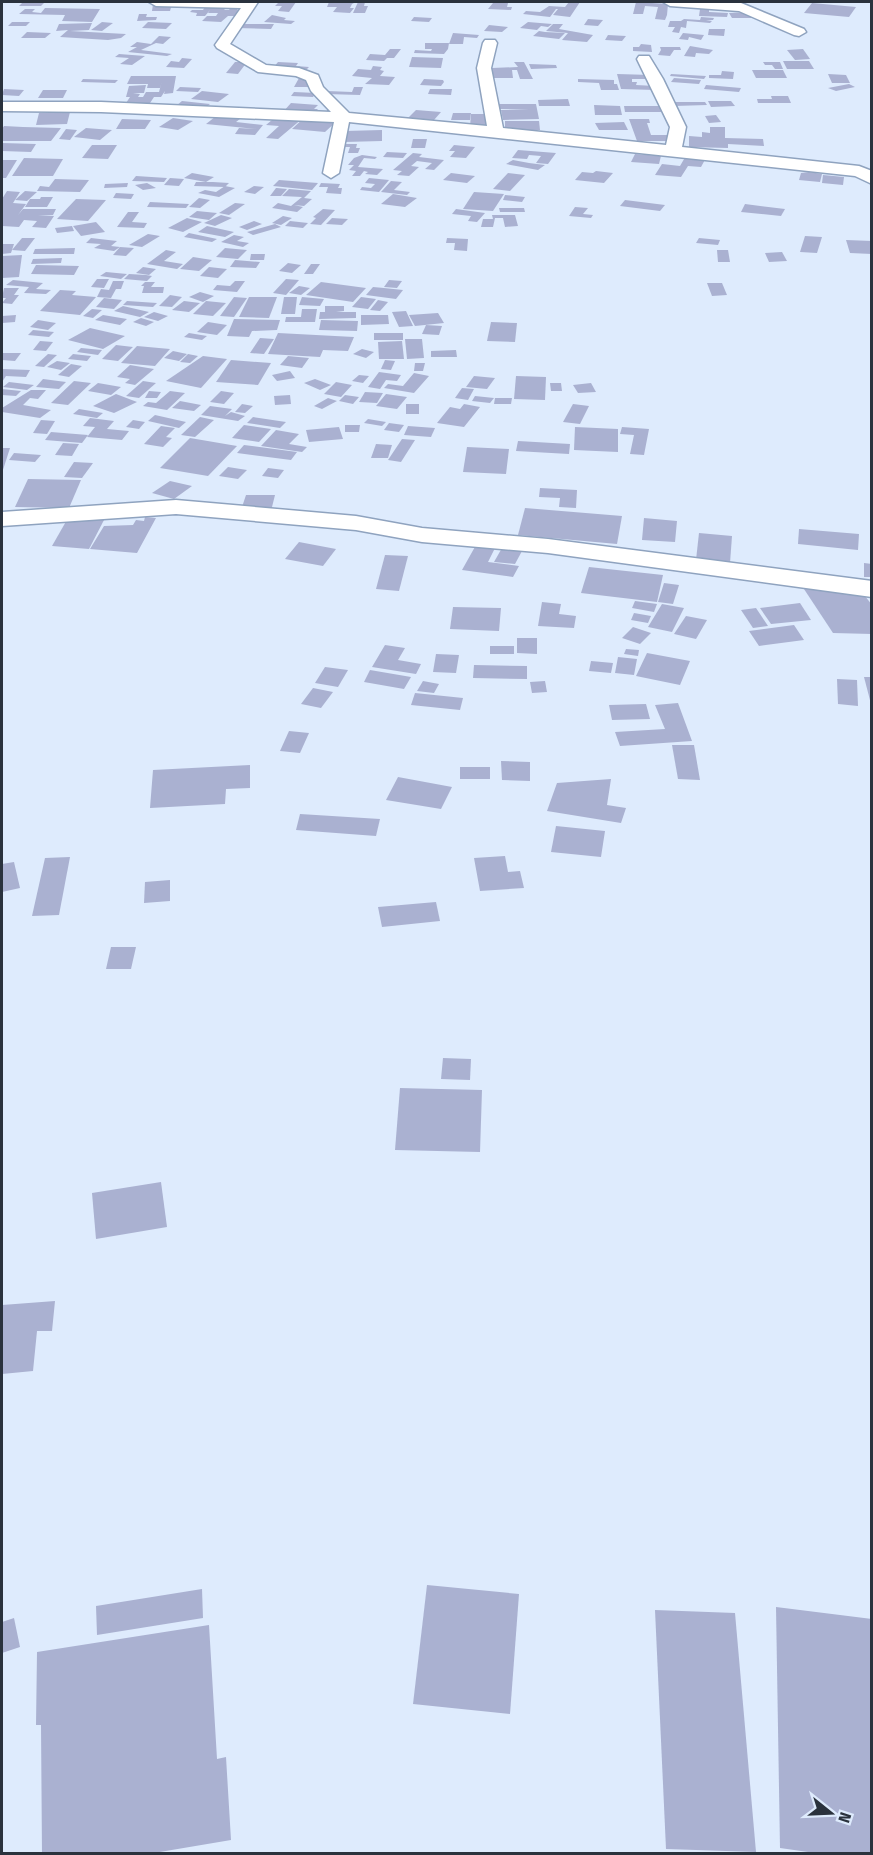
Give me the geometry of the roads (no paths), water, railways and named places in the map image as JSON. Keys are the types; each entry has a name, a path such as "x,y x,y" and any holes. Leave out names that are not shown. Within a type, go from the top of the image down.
{"street":[{"path":"156,2 251,3"},
{"path":"670,2 745,4 799,32"},
{"path":"251,3 222,45 263,69 300,72 313,78 316,88 343,116"},
{"path":"490,43 484,68 495,132"},
{"path":"644,59 657,79 678,127 673,150"},
{"path":"2,107 101,107 343,116 859,171 872,179"},
{"path":"332,173 343,116"},
{"path":"2,519 176,507 356,523 422,535 548,546 872,589"}]}
